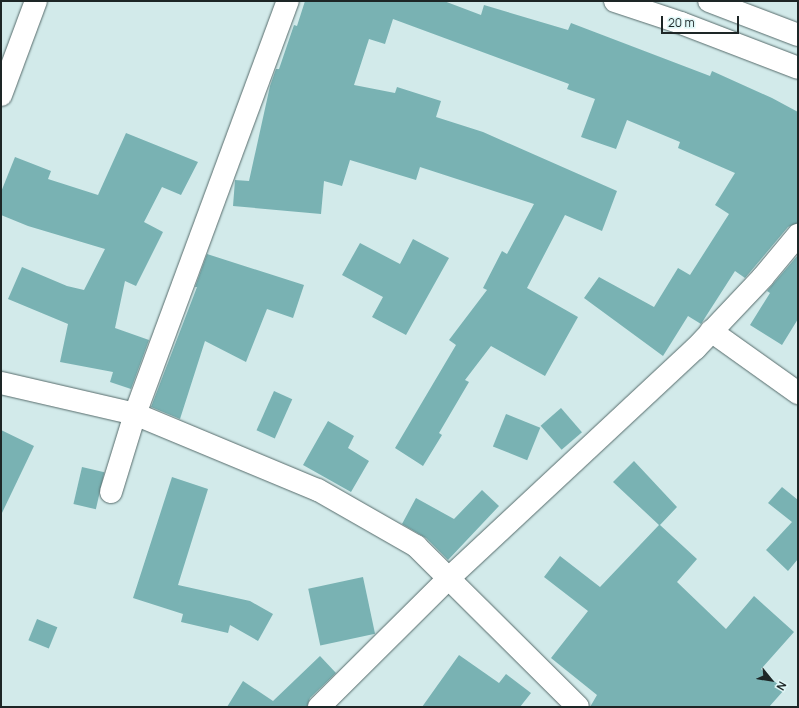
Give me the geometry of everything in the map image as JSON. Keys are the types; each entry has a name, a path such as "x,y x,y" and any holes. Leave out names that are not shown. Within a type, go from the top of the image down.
{"main road":[{"path":"1,95 36,1"},
{"path":"111,492 135,414 288,1"},
{"path":"615,1 681,23 798,68"},
{"path":"709,1 798,35"},
{"path":"319,707 448,579 711,331 763,277 798,235"},
{"path":"711,331 798,393"},
{"path":"1,383 135,414 318,490 416,546 578,707"}],"building":[{"path":"305,1 444,1 481,15 484,5 568,30 571,23 710,76 712,71 772,98 798,112 798,223 788,227 745,278 735,271 701,324 688,316 663,356 584,298 599,277 654,307 678,268 690,275 729,214 715,205 735,173 678,148 680,142 627,120 616,149 581,137 595,99 567,89 569,84 393,19 385,44 369,39 354,85 395,93 397,87 441,101 436,117 483,132 617,191 602,231 565,215 527,288 578,317 545,376 491,346 465,380 469,382 439,433 442,435 423,466 395,448 456,345 449,340 487,290 483,288 502,251 507,254 534,204 420,167 416,180 350,160 342,186 324,181 321,214 233,206 235,180 249,181 270,86 276,69 279,69 294,25 297,26"},
{"path":"126,133 198,162 181,195 162,187 144,222 163,232 136,286 125,281 115,328 149,340 131,389 110,382 113,372 60,362 68,324 8,299 22,267 67,286 84,290 105,249 28,226 1,215 1,192 15,157 51,171 48,179 98,195"},
{"path":"413,239 449,258 406,335 372,317 383,297 342,275 360,243 400,264"},
{"path":"207,254 304,285 293,318 267,309 246,362 205,341 180,419 151,407 197,287 195,287"},
{"path":"798,255 798,319 782,345 750,325 770,293 767,291"},
{"path":"274,391 292,399 275,438 257,430"},
{"path":"561,408 582,432 562,450 541,426"},
{"path":"506,414 540,428 527,460 493,446"},
{"path":"328,421 354,436 348,448 369,461 351,492 303,465"},
{"path":"1,430 34,446 1,515"},
{"path":"634,461 677,507 660,525 697,559 677,582 726,629 754,596 794,632 761,669 784,690 769,707 590,707 597,695 551,658 588,611 544,577 560,556 600,587 659,525 613,482"},
{"path":"82,467 104,472 96,509 73,504"},
{"path":"172,477 208,489 178,585 250,601 273,614 258,641 230,625 228,633 181,622 183,614 133,598"},
{"path":"782,487 798,500 798,559 788,571 766,550 792,522 768,503"},
{"path":"482,490 499,506 448,560 426,538 402,524 416,498 454,519"},
{"path":"363,577 375,634 320,645 308,589"},
{"path":"37,619 57,627 49,649 28,640"},
{"path":"459,655 499,683 506,674 531,693 520,707 422,707"},
{"path":"320,656 336,673 310,698 307,707 227,707 243,681 273,701"}]}
